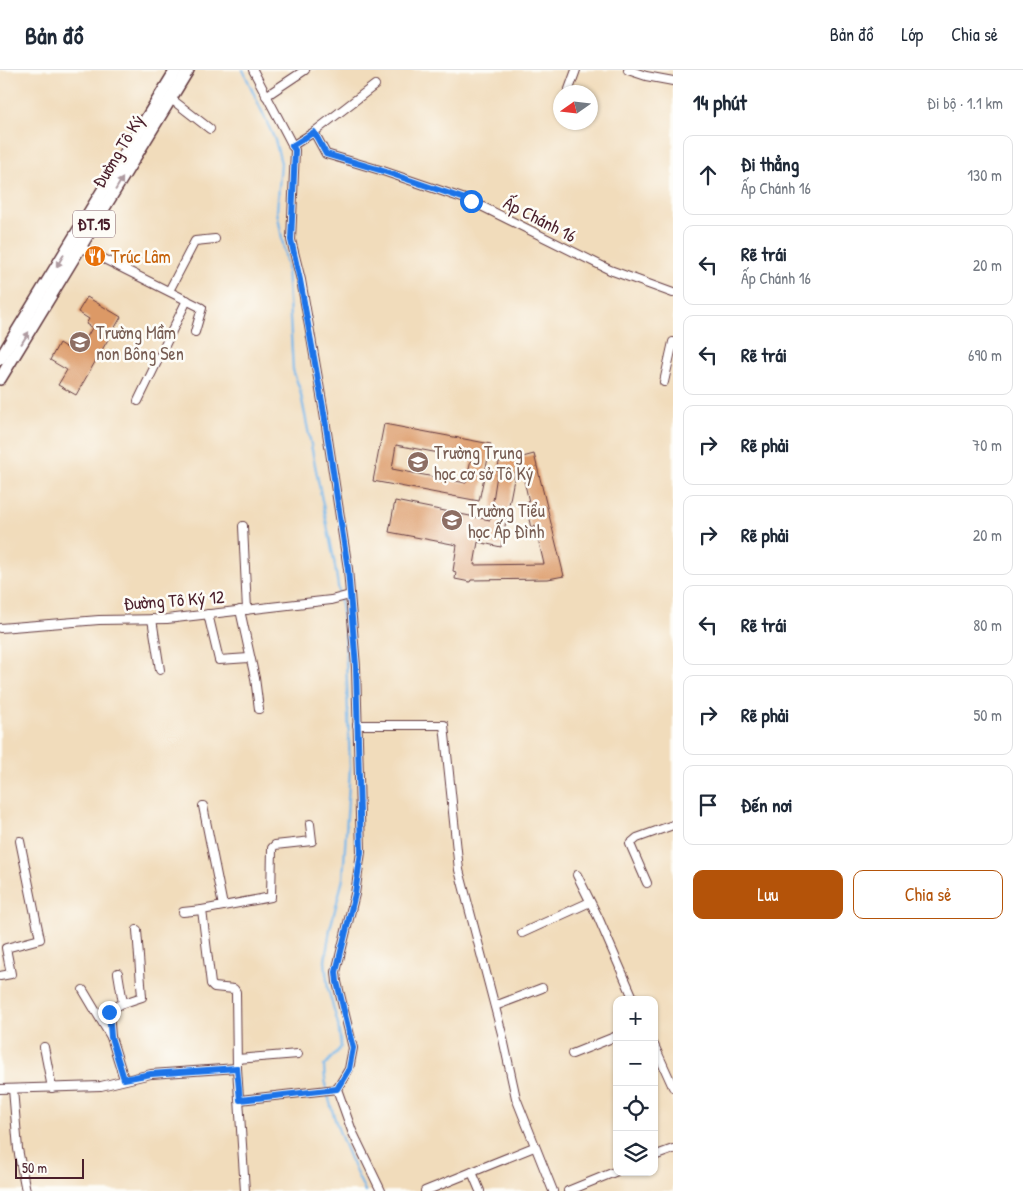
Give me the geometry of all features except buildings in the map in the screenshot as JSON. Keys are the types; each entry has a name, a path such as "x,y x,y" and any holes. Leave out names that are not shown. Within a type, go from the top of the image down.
{"main road":[{"name":"Đường Tô Ký","path":"0,359 176,70"},
{"name":"Đường Tô Ký","path":"0,378 188,70"}],"street":[{"path":"253,70 295,150 294,202 290,214 291,240 324,413 356,667 361,852 355,894 336,972 353,1048 349,1069 335,1090"},
{"path":"266,96 305,70"},
{"path":"571,85 576,70"},
{"path":"628,70 646,76 673,81"},
{"path":"292,146 314,132 375,85"},
{"path":"170,98 210,129"},
{"name":"Ấp Chánh 16","path":"314,132 326,154 471,201 610,270 673,293"},
{"path":"169,291 195,241 215,239"},
{"path":"80,247 202,308 195,332"},
{"path":"138,401 187,300"},
{"path":"664,382 673,342"},
{"path":"242,526 243,610 249,658 255,678 259,709"},
{"name":"Đường Tô Ký 12","path":"0,628 208,614 331,600 347,595"},
{"path":"208,614 219,660 249,658"},
{"path":"152,619 160,670"},
{"path":"358,725 444,725 459,870 495,1006 516,1098 553,1191"},
{"path":"203,806 223,906"},
{"path":"183,912 270,897 272,848 312,841 310,824"},
{"path":"647,883 630,844 637,838 673,825"},
{"path":"0,976 11,974 6,948 40,939 20,841"},
{"path":"577,875 632,996"},
{"path":"522,932 590,902"},
{"path":"202,910 211,984 214,987 234,989 236,992 237,1068 245,1191"},
{"path":"124,1079 111,1037 109,1012 123,1003 142,997 137,930"},
{"path":"118,972 123,1003"},
{"path":"495,1006 542,988"},
{"path":"83,990 111,1037"},
{"path":"572,1054 613,1038"},
{"path":"44,1046 52,1088"},
{"path":"237,1059 298,1054"},
{"path":"658,1054 673,1087"},
{"path":"0,1088 101,1086 151,1074 237,1068"},
{"path":"14,1089 18,1149 26,1191"},
{"path":"240,1100 335,1090"},
{"path":"335,1090 352,1131 381,1191"},
{"path":"425,1191 534,1147"},
{"path":"658,1155 673,1149"},
{"path":"472,1172 480,1191"},
{"path":"568,1191 613,1173"}],"waterway":[{"path":"243,70 275,140 281,163 277,211 287,266 293,370 300,390 334,560 345,631 350,768 343,879 330,929 325,961 328,989 338,1024 341,1047 324,1066 328,1096 338,1130 365,1191"}],"place":[{"name":"Trúc Lâm","path":"95,256"},
{"name":"Trường Mầm non Bông Sen","path":"80,342"},
{"name":"Trường Trung học cơ sở Tô Ký","path":"418,462"},
{"name":"Trường Tiểu học Ấp Đình","path":"452,520"}],"route":[{"path":"109,1012 111,1037 124,1079 151,1074 237,1068 240,1100 337,1089 349,1069 353,1048 336,972 355,894 361,852 360,754 356,667 348,569 324,413 291,240 290,214 294,202 295,150 292,146 314,132 326,154 471,201"}]}
